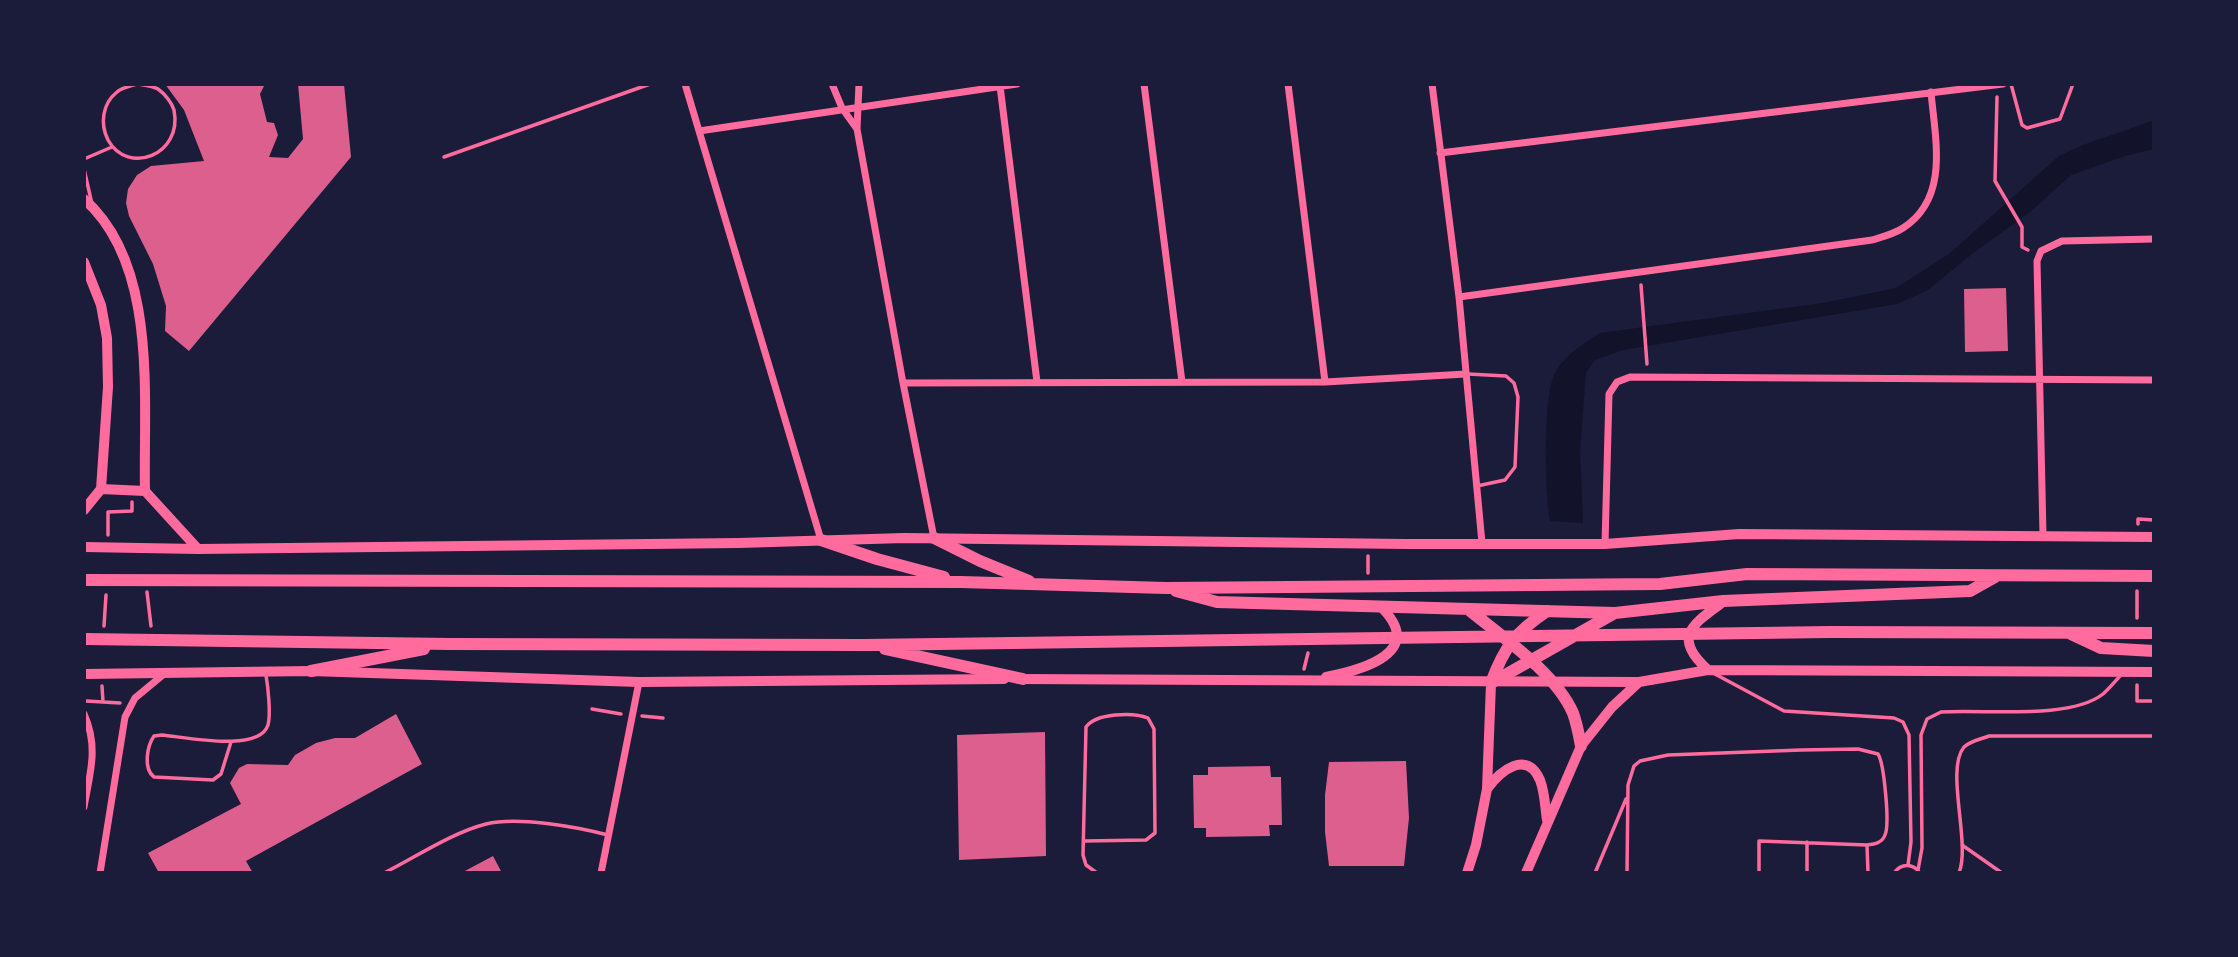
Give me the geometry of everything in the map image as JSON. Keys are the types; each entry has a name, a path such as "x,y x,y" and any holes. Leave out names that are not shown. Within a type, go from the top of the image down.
{"highway":[{"path":"934,538 980,561 1039,585"},
{"path":"821,540 877,559 961,582"},
{"path":"84,580 961,582 1166,588 1660,584 1747,574 2154,576"},
{"path":"1166,588 1217,601 1615,613 1723,601 1970,591 1996,576"},
{"path":"1468,610 1552,682 1573,713 1581,746"},
{"path":"1491,683 1509,643 1548,611"},
{"path":"1491,683 1615,613"},
{"path":"84,639 450,644 864,645 2039,631 2154,633"},
{"path":"2067,633 2101,648 2154,651"},
{"path":"311,671 450,644"},
{"path":"864,645 1023,679"}],"street":[{"path":"685,84 821,540"},
{"path":"832,84 842,108 857,129"},
{"path":"859,84 857,129 934,538"},
{"path":"699,131 1017,84"},
{"path":"1144,84 1182,382"},
{"path":"1288,84 1325,382"},
{"path":"1432,84 1459,297 1482,543"},
{"path":"1440,153 2003,84"},
{"path":"1000,86 1037,382"},
{"path":"1459,297 1872,240 1901,230 1917,218 1934,186 1937,168 1931,92"},
{"path":"84,199 109,227 134,280 140,312 145,491 198,549"},
{"path":"2043,535 2037,261 2041,251 2062,241 2154,239"},
{"path":"84,262 101,304 107,338 108,387 101,489 84,510"},
{"path":"903,383 1325,382 1466,374"},
{"path":"1605,544 1609,394 1617,382 1630,377 2154,380"},
{"path":"101,489 145,491"},
{"path":"84,547 198,549 934,538 1605,544 1739,534 2154,537"},
{"path":"1708,670 1691,650 1689,634 1695,622 1723,601"},
{"path":"1305,682 1366,668 1388,655 1394,648 1397,632 1391,617 1381,606"},
{"path":"84,674 311,671 639,682 1023,679 1491,683 1639,682 1708,670 2154,672"},
{"path":"100,873 122,730 130,704 164,674"},
{"path":"601,873 639,682"},
{"path":"1526,873 1581,746 1612,707 1639,682"},
{"path":"1467,873 1487,789 1491,683"},
{"path":"84,714 93,738 84,807"},
{"path":"1487,789 1495,778 1509,768 1523,765 1529,767 1541,783 1547,821"}],"lane":[{"path":"137,84 158,89 172,104 176,125 169,144 152,157 131,158 112,148 102,129 104,108 117,91 137,84"},
{"path":"444,158 650,84"},
{"path":"2011,84 2022,125 2027,128 2060,119 2073,84"},
{"path":"84,159 112,148"},
{"path":"84,169 93,206"},
{"path":"1466,374 1495,373 1506,376 1514,383 1518,397 1515,467 1505,480 1477,486"},
{"path":"1708,670 1784,711 1894,718 1903,722 1909,735 1911,842 1908,865"},
{"path":"231,742 221,774 213,780 154,777 149,774 147,768 150,742 154,736 231,742 252,739 263,733 268,724 266,672"},
{"path":"1894,873 1899,867 1908,865 1919,872 1923,848 1920,734 1927,719 1941,712 2048,710 2073,706 2103,694 2125,672"},
{"path":"1084,841 1146,840 1155,833 1154,729 1148,718 1142,715 1105,716 1093,720 1086,727 1084,841 1084,860 1097,873"},
{"path":"1959,873 1962,845 1958,779 1960,754 1966,745 1989,736 2154,736"},
{"path":"1595,873 1627,797 1634,766 1648,757 1801,750 1869,750 1881,758 1887,827 1880,842 1867,845 1759,841 1759,873"},
{"path":"1627,797 1627,873"},
{"path":"384,873 461,834 488,824 523,822 608,835"},
{"path":"1807,842 1807,873"},
{"path":"1867,845 1868,873"},
{"path":"1962,845 2002,873"}],"path":[{"path":"1997,85 1995,181 2022,227 2022,247"},
{"path":"1642,289 1646,359"},
{"path":"107,540 108,512 132,511"},
{"path":"2137,528 2138,519 2154,520"},
{"path":"146,580 152,639"},
{"path":"2137,581 2137,621"},
{"path":"104,632 106,594"},
{"path":"2137,674 2137,701 2154,701"},
{"path":"102,683 103,702"},
{"path":"84,701 130,704"}],"shaded area":[{"path":"2154,120 2154,149 2071,175 2029,213 1973,253 1928,290 1897,304 1623,350 1595,360 1586,373 1580,450 1583,523 1550,521 1546,449 1550,391 1553,378 1561,364 1586,342 1600,333 1823,303 1896,288 1949,254 2059,156 2082,145"}],"building":[{"path":"165,84 265,84 260,94 267,122 274,123 278,135 269,157 288,158 303,139 298,84 344,84 351,157 189,351 165,331 166,306 153,264 129,216 126,203 128,189 137,175 151,166 204,161 184,110"},
{"path":"2006,288 2008,351 1965,352 1964,289"},
{"path":"396,714 422,764 246,861 253,873 159,873 148,853 241,804 230,783 239,768 247,764 288,765 295,755 316,743 335,738 355,738"},
{"path":"1045,732 1046,856 959,860 957,735"},
{"path":"1406,761 1409,818 1404,866 1329,866 1325,795 1329,762"},
{"path":"1270,766 1271,777 1281,777 1282,825 1269,825 1270,836 1206,837 1206,828 1194,828 1193,775 1208,775 1208,767"},
{"path":"493,856 502,873 461,873"}]}
